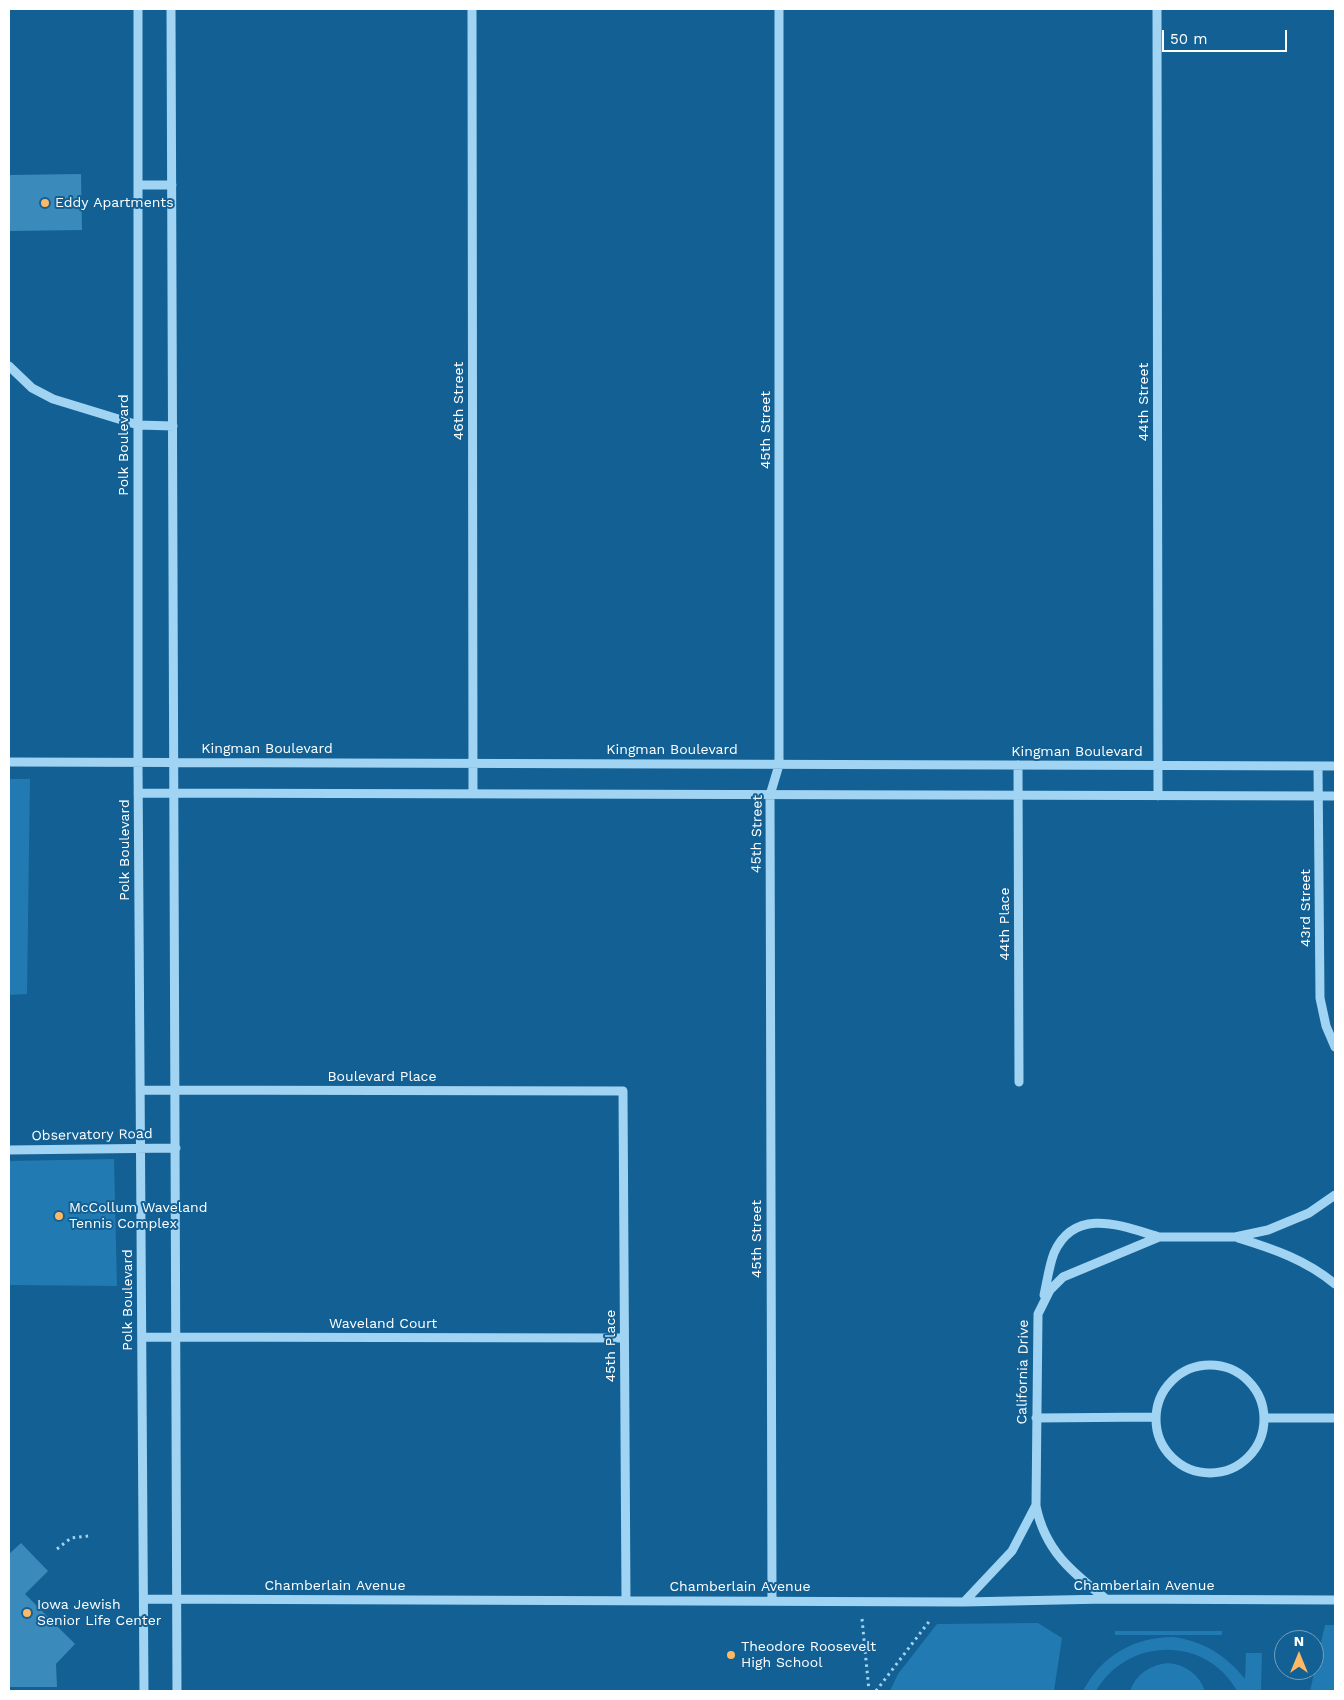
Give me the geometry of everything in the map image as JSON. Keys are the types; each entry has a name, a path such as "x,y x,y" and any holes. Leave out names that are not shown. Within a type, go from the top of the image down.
{"street":[{"name":"Polk Boulevard","path":"138,9 138,793 144,1691"},
{"path":"171,9 177,1691"},
{"name":"46th Street","path":"472,9 473,794"},
{"name":"45th Street","path":"772,1601 770,795 779,764 780,9"},
{"name":"44th Street","path":"1157,9 1158,796"},
{"path":"138,185 172,185"},
{"path":"9,366 32,388 53,399 138,425 173,426"},
{"name":"Kingman Boulevard","path":"9,762 1335,766"},
{"name":"44th Place","path":"1018,765 1019,1082"},
{"name":"43rd Street","path":"1318,766 1320,998 1326,1026 1335,1047"},
{"path":"138,793 1335,796"},
{"name":"Boulevard Place","path":"140,1090 623,1091"},
{"name":"45th Place","path":"623,1091 626,1601"},
{"name":"Observatory Road","path":"9,1150 176,1148"},
{"name":"California Drive","path":"1106,1599 1062,1562 1048,1543 1039,1522 1036,1505 1036,1418 1038,1314 1042,1302 1050,1290 1063,1277 1159,1237 1235,1237 1268,1230 1309,1214 1335,1195"},
{"path":"1042,1302 1054,1254 1064,1237 1081,1226 1100,1222 1159,1237"},
{"name":"California Drive","path":"1235,1237 1280,1251 1309,1265 1335,1284"},
{"name":"Waveland Court","path":"142,1337 624,1338"},
{"path":"1212,1364 1228,1367 1243,1374 1254,1386 1262,1400 1266,1418 1264,1432 1258,1447 1251,1456 1230,1469 1205,1473 1188,1469 1173,1459 1162,1444 1156,1417 1163,1391 1179,1374 1195,1366 1212,1364"},
{"path":"1036,1418 1156,1417"},
{"path":"1266,1418 1335,1418"},
{"name":"California Drive","path":"964,1602 1012,1550 1036,1505"},
{"name":"Chamberlain Avenue","path":"144,1599 964,1602 1106,1599 1335,1600"}],"path":[{"path":"57,1549 71,1538 89,1536"},
{"path":"862,1619 869,1691"},
{"path":"876,1691 931,1619"}],"shaded area":[{"path":"9,779 30,779 27,994 9,995"},
{"name":"McCollum Waveland Tennis Complex","path":"114,1159 117,1286 9,1285 9,1161"},
{"path":"1038,1623 1062,1638 1054,1691 890,1691 898,1674 937,1624"},
{"path":"1325,1625 1335,1625 1335,1691 1310,1691 1312,1680 1324,1680"},
{"path":"1115,1631 1222,1631 1222,1635 1115,1635"},
{"path":"1173,1637 1194,1642 1213,1650 1238,1670 1245,1679 1246,1653 1262,1653 1261,1691 1237,1691 1223,1673 1206,1660 1187,1652 1166,1650 1146,1653 1127,1660 1110,1673 1096,1691 1083,1691 1099,1668 1120,1651 1145,1641"},
{"path":"1168,1663 1191,1671 1205,1691 1130,1691 1144,1671"}],"building":[{"name":"Eddy Apartments","path":"81,174 82,230 9,231 9,175"},
{"name":"Iowa Jewish Senior Life Center","path":"21,1543 48,1571 25,1594 75,1644 56,1664 57,1687 9,1687 9,1554"}],"place":[{"name":"Eddy Apartments","path":"45,203"},
{"name":"McCollum Waveland Tennis Complex","path":"59,1216"},
{"name":"Iowa Jewish Senior Life Center","path":"27,1613"},
{"name":"Theodore Roosevelt High School","path":"731,1655"}]}
